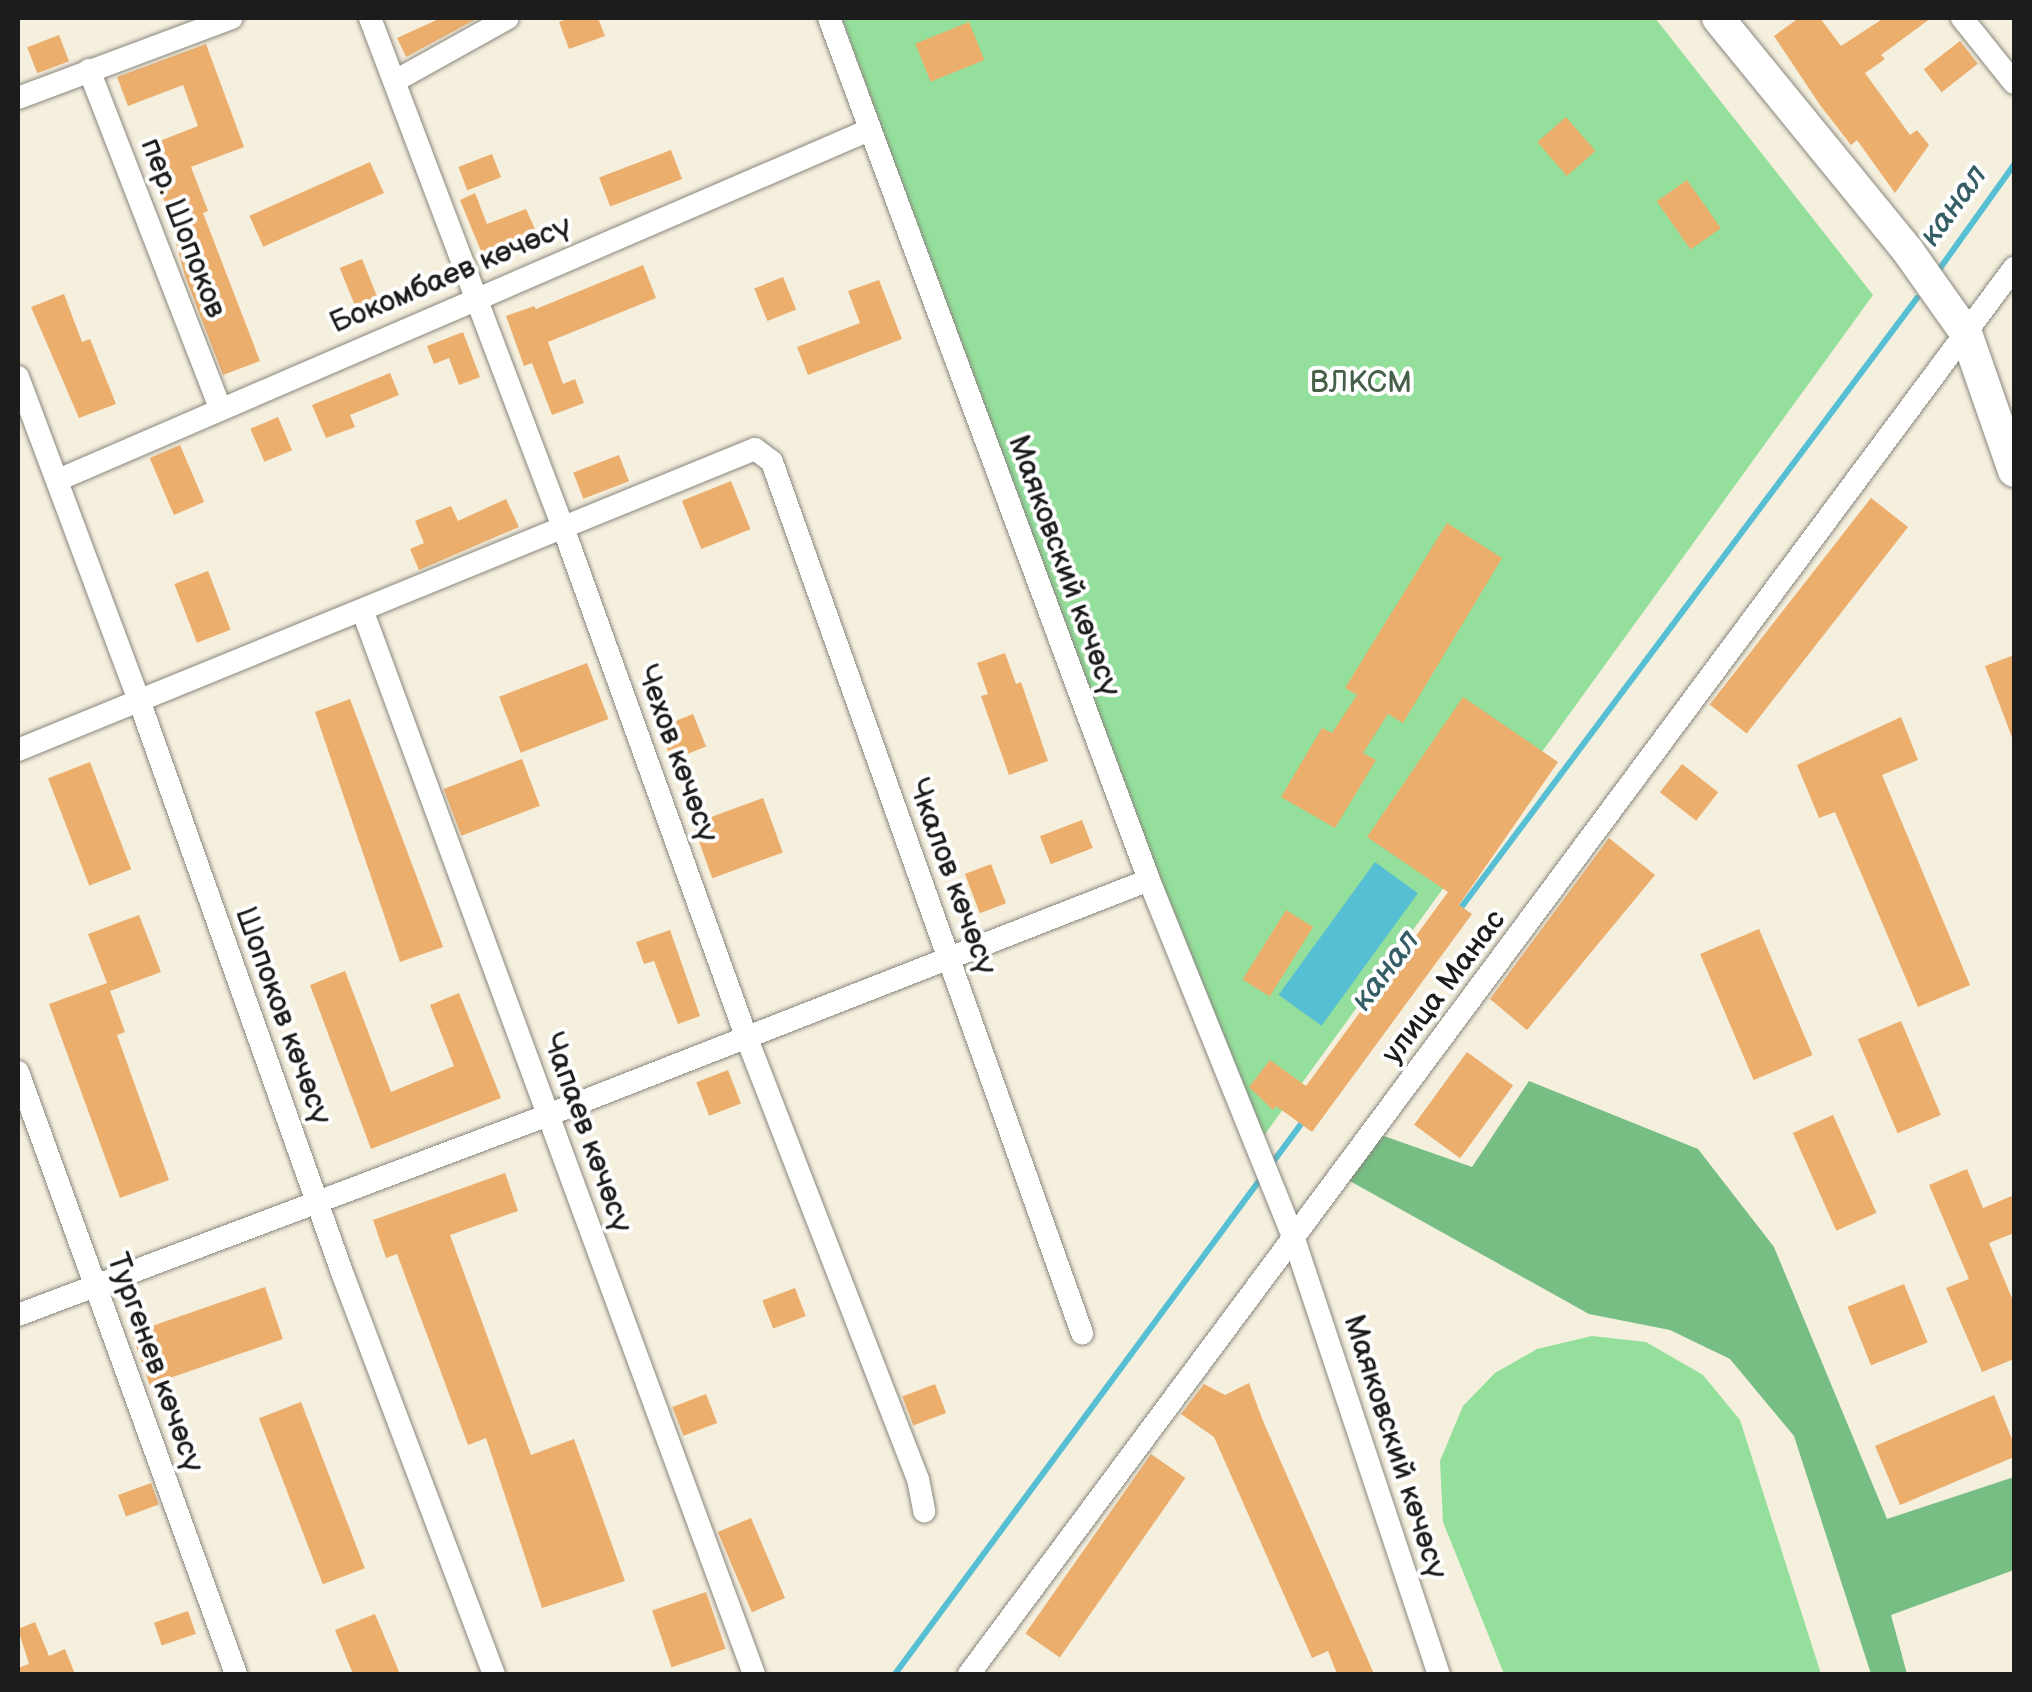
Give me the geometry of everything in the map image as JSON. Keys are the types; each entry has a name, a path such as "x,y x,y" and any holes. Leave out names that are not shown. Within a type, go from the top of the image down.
{"main road":[{"path":"1718,18 1908,251 1966,333 2014,471"}],"street":[{"path":"18,98 232,18"},
{"name":"Чехов көчөсү","path":"370,18 564,530 746,1036 918,1479 924,1511"},
{"path":"395,81 508,18"},
{"name":"Маяковский көчөсү","path":"829,18 1149,880 1294,1239 1438,1674"},
{"path":"1962,18 2014,84"},
{"name":"пер. Шопоков","path":"89,70 220,408"},
{"name":"Бокомбаев көчөсү","path":"58,480 477,295 869,130"},
{"name":"улица Манас","path":"968,1674 2014,268"},
{"name":"Шопоков көчөсү","path":"18,377 494,1674"},
{"name":"Чкалов көчөсү","path":"564,530 755,449 772,462 1082,1333"},
{"path":"18,750 564,530"},
{"name":"Чапаев көчөсү","path":"363,612 754,1674"},
{"path":"18,1315 548,1115 1149,880"},
{"name":"Тургенев көчөсү","path":"18,1072 236,1674"}],"green space":[{"name":"ВЛКСМ","path":"842,18 1655,18 1873,295 1260,1141 1123,803"},
{"path":"1529,1081 1698,1149 1774,1247 1887,1519 2014,1477 2014,1570 1891,1615 1907,1674 1871,1674 1794,1436 1730,1359 1670,1330 1589,1314 1348,1180 1381,1135 1472,1167"},
{"path":"1592,1336 1646,1342 1703,1375 1740,1420 1821,1674 1504,1674 1443,1522 1440,1461 1463,1406 1495,1373 1537,1349"}],"water":[{"path":"1375,862 1418,893 1321,1026 1279,995"}],"building":[{"path":"441,18 478,18 406,57 397,38"},
{"path":"598,18 605,36 569,49 559,22"},
{"path":"1799,18 1820,18 1841,46 1884,18 1931,18 1881,55 1885,59 1865,73 1910,135 1917,130 1929,145 1895,193 1857,140 1851,145 1820,105 1774,36"},
{"path":"969,22 984,60 931,82 915,44"},
{"path":"59,35 69,61 37,73 27,47"},
{"path":"1960,41 1978,64 1942,92 1924,69"},
{"path":"206,44 244,147 191,167 208,211 203,213 260,361 223,375 185,276 176,243 181,241 142,148 198,126 183,85 128,106 117,77"},
{"path":"1566,117 1596,151 1567,176 1537,142"},
{"path":"671,150 682,179 610,207 599,178"},
{"path":"492,154 501,177 467,190 458,167"},
{"path":"370,162 384,193 263,247 249,216"},
{"path":"1687,180 1721,228 1691,250 1657,201"},
{"path":"475,193 487,224 526,209 537,234 483,256 460,200"},
{"path":"362,259 378,298 355,307 340,268"},
{"path":"643,265 656,298 548,342 563,384 575,379 584,403 552,415 532,363 524,366 506,316 534,306 536,309"},
{"path":"783,277 796,309 767,321 754,289"},
{"path":"879,280 902,339 808,375 797,347 860,323 848,291"},
{"path":"64,294 82,342 90,339 116,404 79,418 31,307"},
{"path":"463,332 480,377 459,385 449,358 434,364 427,346"},
{"path":"390,373 399,395 350,415 355,427 326,438 312,405"},
{"path":"278,417 292,450 264,462 250,429"},
{"path":"180,445 204,502 174,515 150,458"},
{"path":"619,455 629,481 583,499 573,473"},
{"path":"731,481 750,529 701,549 682,501"},
{"path":"1871,498 1908,527 1747,733 1710,704"},
{"path":"506,499 519,527 419,570 410,549 424,543 415,521 451,506 458,521"},
{"path":"1447,523 1502,558 1403,723 1388,714 1363,753 1376,760 1335,828 1281,797 1322,728 1332,733 1357,695 1345,688"},
{"path":"208,571 231,630 197,643 174,584"},
{"path":"1005,653 1016,684 1021,682 1048,761 1009,775 981,696 988,694 977,663"},
{"path":"2014,655 2014,740 2013,740 1985,666"},
{"path":"587,663 609,719 521,753 499,697"},
{"path":"1463,697 1558,762 1459,905 1472,914 1312,1132 1276,1106 1273,1110 1249,1087 1270,1060 1306,1086 1448,892 1367,837"},
{"path":"350,699 443,947 400,962 315,712"},
{"path":"693,714 706,746 672,760 659,728"},
{"path":"1901,717 1918,760 1882,775 1970,985 1918,1007 1835,812 1819,818 1797,765"},
{"path":"522,759 540,806 461,836 444,789"},
{"path":"90,762 131,869 89,885 48,778"},
{"path":"1682,764 1718,792 1696,821 1660,792"},
{"path":"763,798 783,853 712,878 693,824"},
{"path":"1082,820 1093,848 1051,864 1040,836"},
{"path":"1609,838 1655,875 1527,1030 1490,999"},
{"path":"991,864 1006,903 980,913 965,874"},
{"path":"1286,910 1313,927 1270,996 1243,980"},
{"path":"139,915 161,972 110,991 125,1032 117,1035 169,1180 120,1198 49,1004 107,983 88,934"},
{"path":"1759,929 1813,1055 1754,1080 1700,954"},
{"path":"670,930 700,1016 678,1024 654,961 644,964 636,942"},
{"path":"345,971 391,1092 454,1066 430,1005 459,993 501,1098 371,1149 310,985"},
{"path":"1901,1021 1941,1115 1898,1133 1858,1039"},
{"path":"1467,1052 1513,1086 1460,1158 1414,1125"},
{"path":"728,1070 741,1104 709,1116 696,1082"},
{"path":"1833,1115 1877,1213 1836,1231 1793,1133"},
{"path":"1967,1169 1983,1208 2014,1195 2014,1233 1989,1243 2014,1303 2014,1359 1982,1372 1946,1288 1969,1279 1929,1185"},
{"path":"505,1173 518,1211 450,1235 531,1455 574,1439 625,1581 542,1608 486,1438 468,1445 397,1254 386,1258 373,1220"},
{"path":"1904,1284 1928,1342 1871,1365 1847,1307"},
{"path":"265,1287 283,1339 150,1385 132,1333"},
{"path":"795,1288 806,1316 773,1329 762,1301"},
{"path":"1249,1383 1374,1674 1337,1674 1328,1651 1312,1658 1214,1437 1181,1414 1204,1384 1225,1395"},
{"path":"935,1384 946,1413 913,1425 902,1397"},
{"path":"706,1394 717,1423 684,1436 672,1407"},
{"path":"1994,1395 2014,1444 2014,1457 1900,1505 1875,1446"},
{"path":"301,1402 365,1568 323,1584 259,1418"},
{"path":"1151,1454 1185,1478 1060,1657 1025,1633"},
{"path":"151,1483 159,1505 126,1517 118,1495"},
{"path":"751,1518 785,1598 752,1612 718,1532"},
{"path":"706,1592 726,1649 672,1667 652,1611"},
{"path":"188,1611 196,1634 162,1645 154,1623"},
{"path":"375,1614 400,1674 353,1674 335,1630"},
{"path":"35,1622 49,1656 65,1649 75,1674 18,1674 18,1668 29,1664 18,1629"}],"waterway":[{"name":"канал","path":"1938,271 2014,165"},
{"name":"канал","path":"1457,913 1917,298"},
{"name":"канал","path":"1270,1166 1304,1120"},
{"name":"канал","path":"895,1674 1262,1177"}]}
